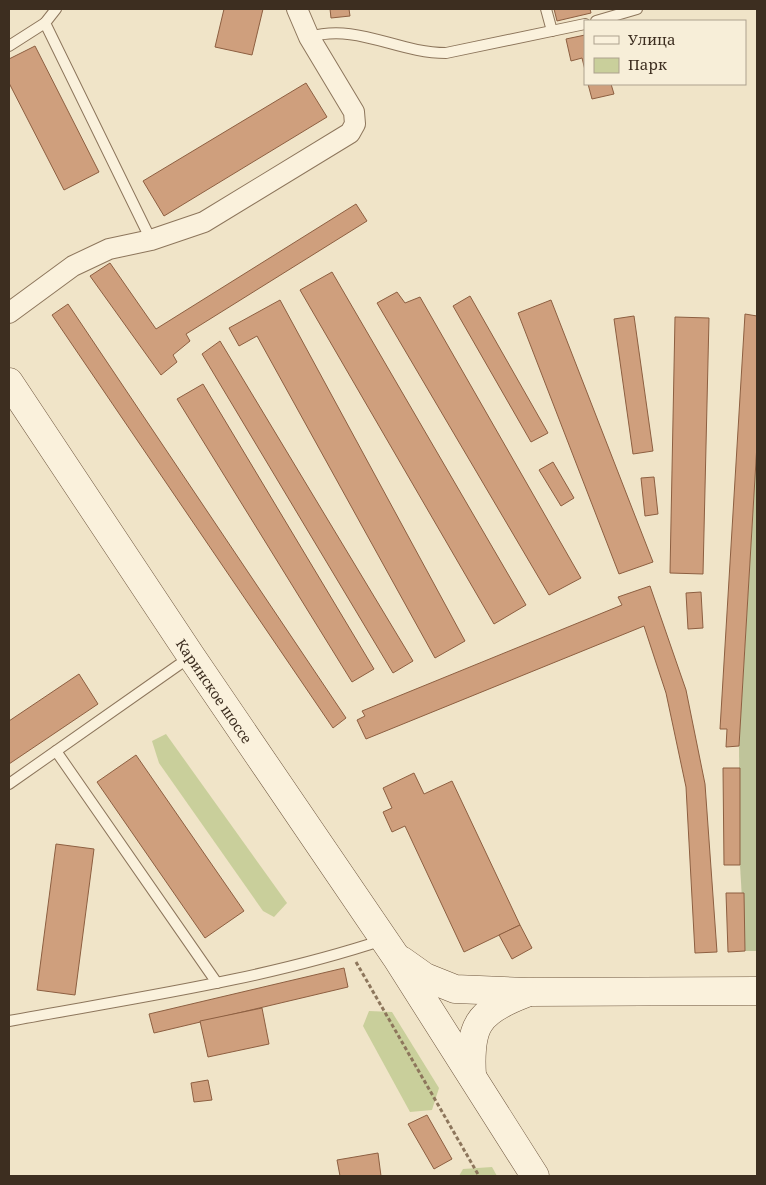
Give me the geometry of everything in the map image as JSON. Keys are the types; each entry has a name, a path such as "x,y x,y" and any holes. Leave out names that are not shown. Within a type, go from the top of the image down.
{"main road":[{"name":"Каринское шоссе","path":"9,382 191,656 389,948 535,1176"},
{"path":"389,948 425,977 455,989 528,992 757,991"},
{"path":"472,1076 471,1056 474,1035 480,1021 498,1004 528,992"}],"street":[{"path":"9,313 73,266 109,249 151,240 204,222 350,133 355,124 354,112 309,36 298,9"}],"lane":[{"path":"9,46 45,23 56,9"},
{"path":"546,9 552,31"},
{"path":"598,20 608,13 637,9"},
{"path":"45,23 151,240"},
{"path":"309,36 326,32 346,31 426,53 446,53 584,24"},
{"path":"9,784 191,656"},
{"path":"56,751 217,984"},
{"path":"9,1021 217,984 349,951 389,948"}],"path":[{"path":"349,951 478,1176"}],"green space":[{"path":"757,444 757,951 745,951 740,865 739,746"},
{"path":"166,734 287,903 274,917 263,911 159,763 152,741"},
{"path":"369,1011 392,1012 439,1088 432,1110 410,1112 363,1026"},
{"path":"492,1167 497,1176 459,1176 463,1169"}],"building":[{"path":"224,9 263,9 252,55 215,47"},
{"path":"330,9 349,9 350,16 331,18"},
{"path":"554,9 590,9 591,13 557,21"},
{"path":"584,35 584,66 582,58 571,61 566,39"},
{"path":"35,46 99,172 64,190 9,83 9,59"},
{"path":"306,83 327,117 164,216 143,181"},
{"path":"588,85 611,85 614,94 592,99"},
{"path":"356,204 367,221 186,334 190,341 173,355 177,362 161,375 90,276 110,263 156,329"},
{"path":"332,272 526,605 494,624 300,290"},
{"path":"397,292 405,303 420,297 581,578 549,595 377,303"},
{"path":"470,296 548,433 531,442 453,306"},
{"path":"280,300 465,641 435,658 257,336 239,346 229,328"},
{"path":"551,300 653,562 619,574 518,313"},
{"path":"68,304 346,718 333,728 52,315"},
{"path":"745,314 757,316 757,444 739,746 726,747 727,729 720,729"},
{"path":"634,316 653,451 633,454 614,319"},
{"path":"675,317 709,318 703,574 670,573"},
{"path":"220,341 413,661 393,673 202,354"},
{"path":"203,384 374,669 352,682 177,399"},
{"path":"553,462 574,498 561,506 539,470"},
{"path":"654,477 658,514 645,516 641,478"},
{"path":"650,586 686,690 705,784 717,952 695,953 686,787 666,693 644,626 366,739 357,720 365,716 362,711 622,605 618,597"},
{"path":"701,592 703,628 688,629 686,593"},
{"path":"79,674 98,704 9,764 9,721"},
{"path":"136,755 244,911 205,938 97,782"},
{"path":"723,768 740,768 740,865 724,865"},
{"path":"414,773 424,794 452,781 520,925 464,952 405,826 392,832 383,812 392,808 383,788"},
{"path":"56,844 94,849 75,995 37,990"},
{"path":"726,893 744,893 745,951 728,952"},
{"path":"520,925 532,948 512,959 499,935"},
{"path":"344,968 348,987 154,1033 149,1014"},
{"path":"262,1008 269,1044 208,1057 200,1021"},
{"path":"208,1080 212,1100 194,1102 191,1083"},
{"path":"427,1115 452,1159 434,1169 408,1124"},
{"path":"378,1153 381,1176 340,1176 337,1160"}]}
